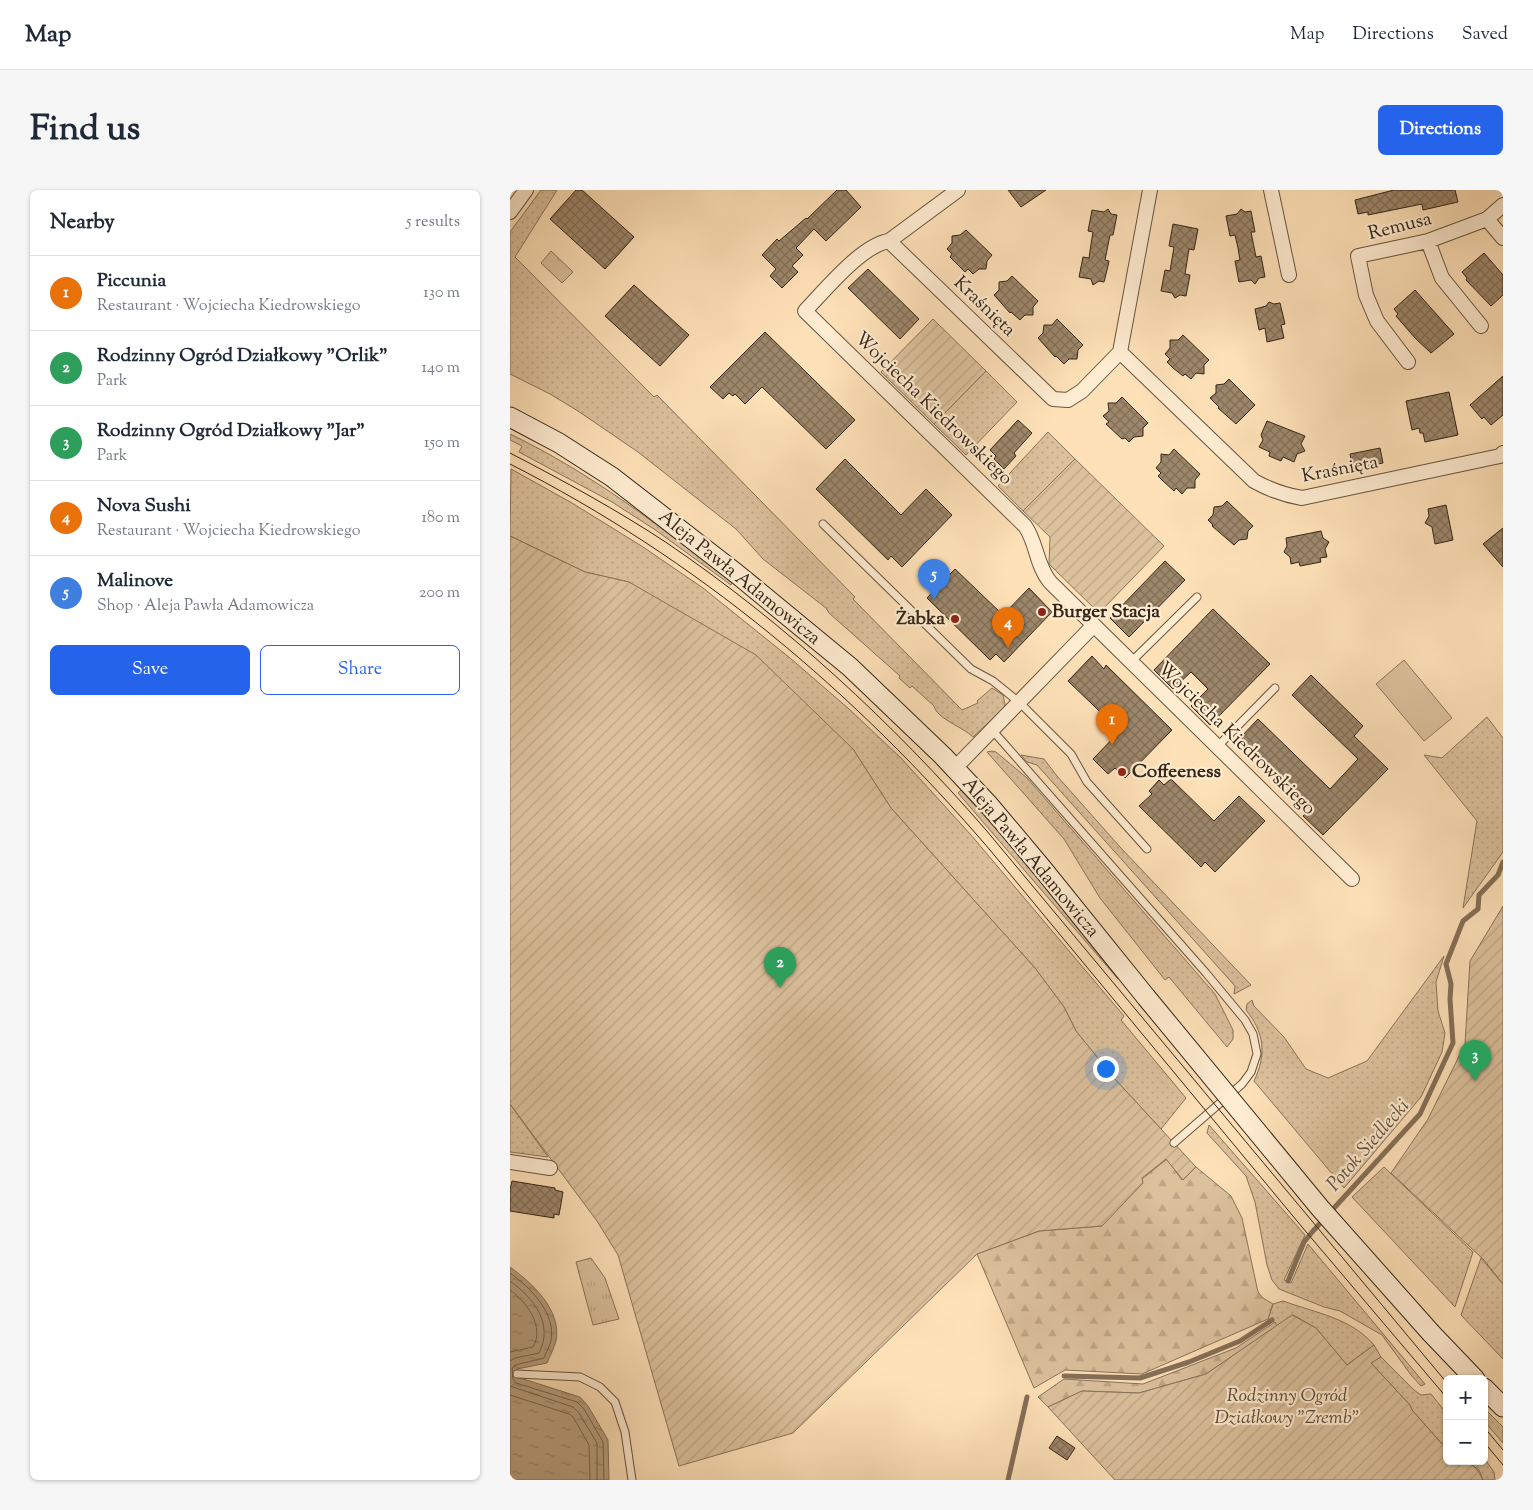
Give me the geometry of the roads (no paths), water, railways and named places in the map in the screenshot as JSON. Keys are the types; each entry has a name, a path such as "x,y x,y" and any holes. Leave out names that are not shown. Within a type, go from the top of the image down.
{"main road":[{"name":"Aleja Pawła Adamowicza","path":"510,417 559,442 612,477 716,558 850,667 955,768 1020,840 1146,997 1320,1208 1431,1333 1471,1375"},
{"path":"1488,1392 1503,1407"}],"street":[{"path":"510,212 526,190"},
{"path":"889,240 958,190"},
{"path":"1120,352 1150,190"},
{"path":"1270,190 1289,275"},
{"name":"Remusa","path":"1408,362 1377,321 1366,295 1358,256 1428,241 1487,219 1503,205"},
{"path":"1487,219 1503,238"},
{"name":"Kraśnięta","path":"889,240 1053,399 1068,400 1082,391 1120,352 1254,481 1286,496 1302,498 1502,456"},
{"name":"Wojciecha Kiedrowskiego","path":"889,240 879,242 862,254 805,311 1025,526 1034,541 1045,576 1352,879"},
{"path":"1428,241 1442,278 1481,326"},
{"path":"955,768 1094,626"},
{"path":"510,1162 550,1168"}],"lane":[{"path":"823,524 971,670 993,681 1020,703 1071,754 1087,782 1147,849"},
{"path":"1131,662 1197,596"},
{"path":"1218,746 1275,688"},
{"path":"992,731 1206,973 1246,1020 1253,1034 1257,1054 1251,1072 1242,1084 1174,1143"},
{"path":"517,1374 580,1377 600,1387 615,1402 625,1432 632,1480"}],"water":[{"path":"510,1267 544,1298 550,1308 557,1330 556,1341 547,1363 517,1369 517,1377 580,1397 588,1406 608,1440 609,1480 510,1480"}],"waterway":[{"name":"Potok Siedlecki","path":"1288,1281 1304,1242 1420,1114 1453,1043 1450,999 1451,984 1446,964 1463,921 1478,909 1479,895 1498,875 1503,862"},
{"name":"Potok Siedlecki","path":"1064,1376 1140,1378 1189,1362 1240,1341 1272,1320"},
{"name":"Potok Siedlecki","path":"1008,1480 1027,1397"}],"tram line":[{"path":"510,453 629,519 711,574 795,641 875,713 986,830 1443,1378"},
{"path":"510,464 579,501 645,542 708,586 769,633 828,683 884,736 990,850 1302,1227 1443,1393"},
{"path":"1488,1432 1503,1450"},
{"path":"1488,1447 1503,1465"}],"place":[{"name":"Malinove","path":"934,600"},
{"name":"Burger Stacja","path":"1042,612"},
{"name":"Żabka","path":"955,619"},
{"name":"Nova Sushi","path":"1008,648"},
{"name":"Piccunia","path":"1112,745"},
{"name":"Coffeeness","path":"1122,772"},
{"name":"Rodzinny Ogród Działkowy \"Orlik\"","path":"780,988"},
{"name":"Rodzinny Ogród Działkowy \"Jar\"","path":"1475,1081"}],"park label":[{"name":"Rodzinny Ogród Działkowy \"Zremb\"","path":"1287,1407"}]}
